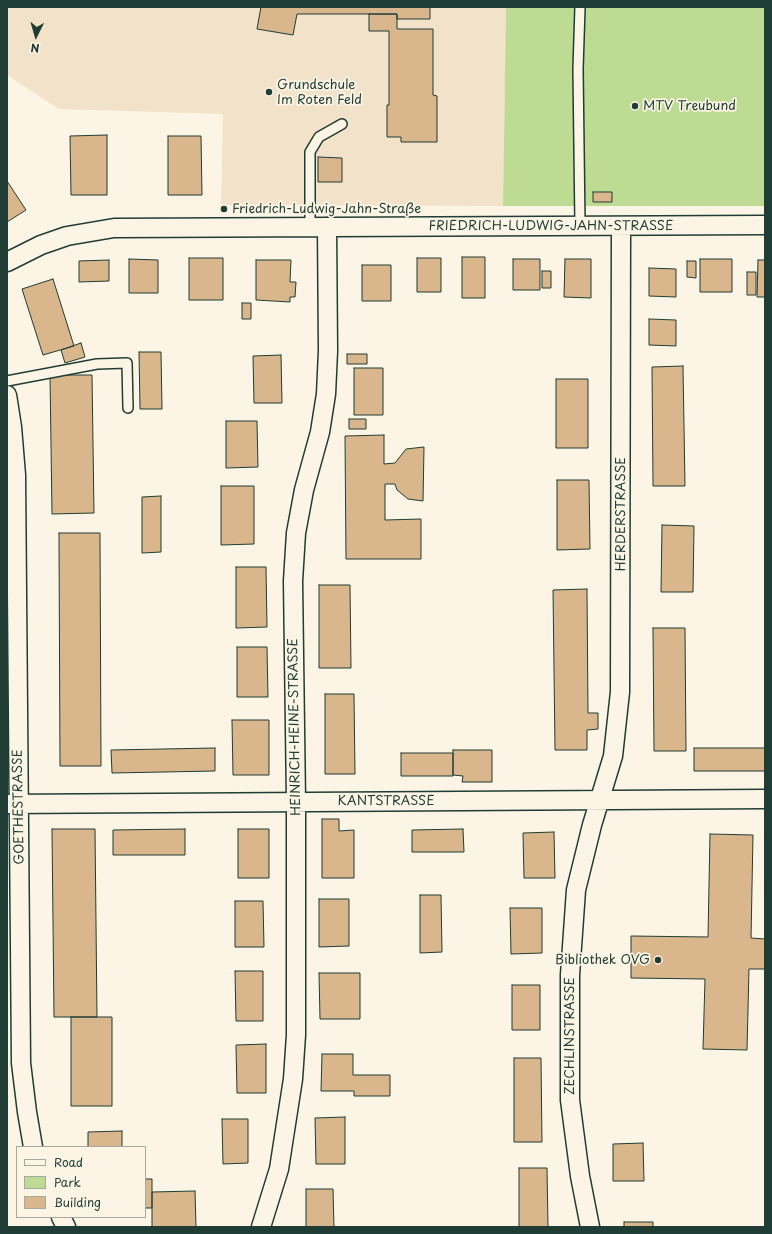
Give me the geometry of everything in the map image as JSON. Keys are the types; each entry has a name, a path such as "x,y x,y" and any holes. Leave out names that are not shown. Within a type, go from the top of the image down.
{"street":[{"name":"FRIEDRICH-LUDWIG-JAHN-STRASSE","path":"7,262 41,245 87,231 114,228 765,225"},
{"name":"HERDERSTRASSE","path":"600,800 613,756 620,692 621,226"},
{"name":"HEINRICH-HEINE-STRASSE","path":"261,1227 279,1169 293,1078 296,1035 296,802 293,581 296,533 304,490 320,432 326,394 328,351 318,227"},
{"name":"GOETHESTRASSE","path":"7,395 12,427 16,475 13,804 15,1080 34,1146"},
{"name":"KANTSTRASSE","path":"13,804 765,799"},
{"name":"ZECHLINSTRASSE","path":"590,1227 580,1176 570,1100 570,975 576,890 600,800"},
{"path":"62,1218 66,1227"}],"lane":[{"path":"580,7 580,226"},
{"path":"318,227 310,152 319,137 342,124"},
{"path":"7,381 97,364 127,363 128,408"}],"shaded area":[{"name":"Grundschule Im Roten Feld","path":"7,7 506,7 503,206 221,205 223,114 59,109 7,75"}],"green space":[{"name":"MTV Treubund","path":"506,7 765,7 765,206 503,206"}],"building":[{"path":"261,7 430,7 430,19 397,19 397,14 297,14 293,35 257,29"},
{"path":"369,14 397,14 397,29 433,29 433,95 437,96 437,142 401,142 401,137 387,137 387,105 389,105 389,31 369,31"},
{"path":"107,135 107,195 71,195 70,136"},
{"path":"168,136 201,136 202,195 168,195"},
{"path":"318,157 342,158 342,182 318,182"},
{"path":"7,181 26,210 7,222"},
{"path":"593,192 612,192 612,202 593,202"},
{"path":"462,257 485,257 485,298 462,298"},
{"path":"189,258 223,258 223,300 189,300"},
{"path":"417,258 441,258 441,292 417,292"},
{"path":"129,259 158,260 158,293 129,293"},
{"path":"513,259 540,259 540,290 513,290"},
{"path":"565,259 591,259 591,298 564,297"},
{"path":"700,259 732,259 732,292 700,292"},
{"path":"109,260 109,281 79,282 79,261"},
{"path":"256,260 291,260 290,282 296,282 295,297 290,297 290,302 256,300"},
{"path":"758,260 765,260 765,297 757,297"},
{"path":"687,261 696,261 696,278 687,277"},
{"path":"362,265 391,265 391,301 362,301"},
{"path":"649,268 676,269 676,297 649,296"},
{"path":"542,271 551,271 551,288 542,288"},
{"path":"747,272 756,272 756,295 747,295"},
{"path":"53,279 74,346 43,355 22,289"},
{"path":"242,303 251,303 251,319 242,319"},
{"path":"649,319 676,320 676,346 649,345"},
{"path":"81,343 85,357 65,363 61,350"},
{"path":"139,352 161,352 162,409 140,409"},
{"path":"347,354 367,354 367,364 347,364"},
{"path":"281,355 282,403 254,403 253,356"},
{"path":"683,366 685,486 653,486 652,367"},
{"path":"354,368 383,368 383,415 354,415"},
{"path":"50,375 92,375 94,513 52,514"},
{"path":"556,379 588,379 588,448 556,448"},
{"path":"349,419 366,419 366,429 349,429"},
{"path":"226,421 257,421 258,467 226,468"},
{"path":"384,435 384,464 395,463 406,449 424,447 423,501 408,499 397,490 395,484 385,484 385,520 421,519 421,559 346,559 345,436"},
{"path":"557,480 589,480 590,549 557,550"},
{"path":"221,486 254,486 254,544 221,545"},
{"path":"161,496 161,552 142,553 142,497"},
{"path":"662,525 694,526 693,592 661,592"},
{"path":"59,533 100,533 101,766 60,766"},
{"path":"236,567 266,567 267,627 236,628"},
{"path":"319,585 350,585 351,668 319,668"},
{"path":"587,589 588,713 598,713 598,729 587,730 587,750 555,750 553,590"},
{"path":"653,628 685,628 686,751 654,751"},
{"path":"237,647 267,647 268,697 237,697"},
{"path":"325,694 354,694 355,774 325,774"},
{"path":"232,720 269,720 269,775 233,775"},
{"path":"215,748 215,771 112,773 111,750"},
{"path":"694,748 765,748 765,771 694,771"},
{"path":"453,750 492,750 492,782 462,782 463,776 453,775"},
{"path":"401,753 453,753 453,776 401,776"},
{"path":"322,819 339,819 339,831 354,830 354,878 322,878"},
{"path":"52,829 95,829 97,1017 54,1017"},
{"path":"185,829 185,855 113,855 113,830"},
{"path":"238,829 269,829 269,878 238,878"},
{"path":"463,829 464,852 412,852 412,830"},
{"path":"554,832 555,878 524,878 523,833"},
{"path":"710,834 753,835 751,938 765,939 765,969 749,969 747,1050 703,1049 705,979 631,978 631,936 708,937"},
{"path":"420,895 441,895 442,952 420,953"},
{"path":"319,899 349,899 349,946 319,947"},
{"path":"235,901 263,901 264,947 235,947"},
{"path":"510,908 542,908 542,953 511,954"},
{"path":"235,971 263,971 263,1021 236,1021"},
{"path":"319,973 360,973 360,1019 320,1019"},
{"path":"512,985 540,985 540,1030 512,1030"},
{"path":"71,1017 112,1017 112,1106 71,1106"},
{"path":"266,1044 266,1093 237,1093 236,1045"},
{"path":"322,1054 353,1054 353,1075 390,1075 390,1096 354,1096 354,1091 321,1091"},
{"path":"514,1058 541,1058 542,1142 514,1142"},
{"path":"345,1117 345,1164 316,1164 315,1118"},
{"path":"222,1119 248,1119 248,1163 223,1164"},
{"path":"122,1131 122,1146 88,1146 88,1132"},
{"path":"643,1143 644,1181 613,1181 613,1144"},
{"path":"519,1168 547,1168 548,1227 519,1227"},
{"path":"146,1179 152,1179 152,1208 146,1208"},
{"path":"306,1189 333,1189 334,1227 306,1227"},
{"path":"195,1191 196,1227 152,1227 152,1192"},
{"path":"624,1222 653,1222 653,1227 624,1227"}],"place":[{"name":"Grundschule Im Roten Feld","path":"269,92"},
{"name":"MTV Treubund","path":"635,106"},
{"name":"Friedrich-Ludwig-Jahn-Straße","path":"224,209"},
{"name":"Bibliothek OVG","path":"658,960"}]}
